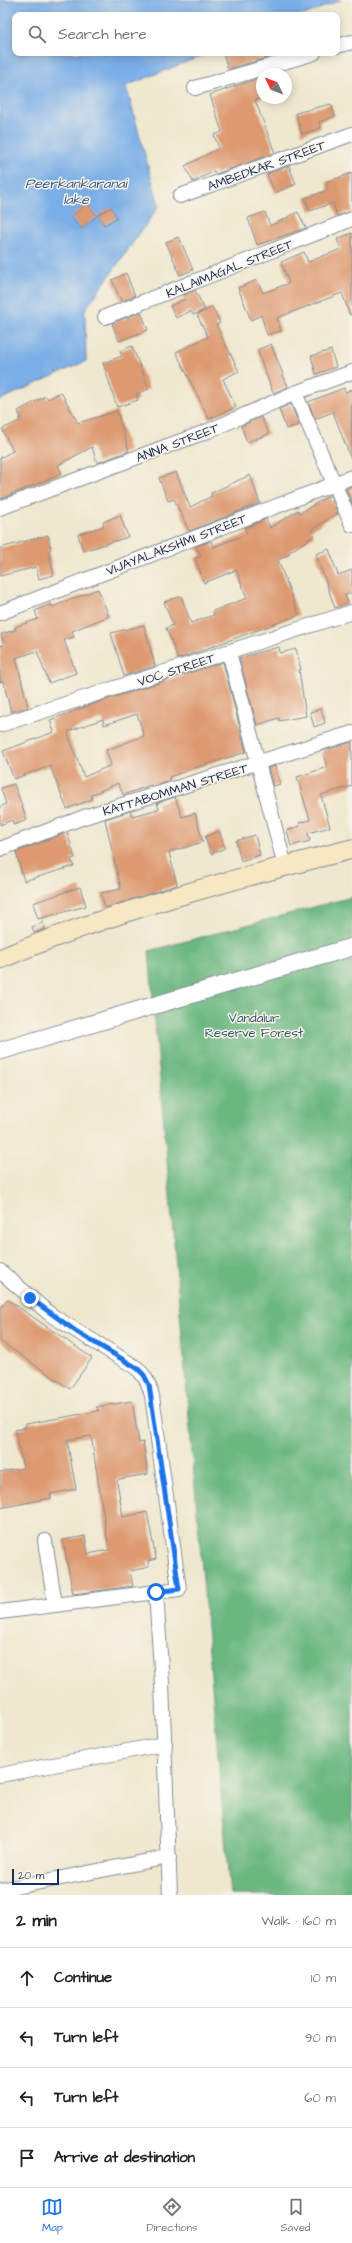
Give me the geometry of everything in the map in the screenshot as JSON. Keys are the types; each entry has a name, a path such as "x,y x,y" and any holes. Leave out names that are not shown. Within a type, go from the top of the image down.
{"main road":[{"path":"0,960 126,911 285,866 352,849"}],"street":[{"path":"340,45 352,42"},
{"path":"195,88 304,56"},
{"name":"AMBEDKAR STREET","path":"180,196 352,134"},
{"name":"KALAIMAGAL STREET","path":"105,317 352,218"},
{"name":"ANNA STREET","path":"0,508 208,431 295,394 352,372"},
{"path":"295,394 352,525"},
{"name":"VIJAYALAKSHMI STREET","path":"0,613 333,483 352,477"},
{"name":"VOC STREET","path":"0,725 352,612"},
{"path":"229,652 285,866"},
{"name":"KATTABOMMAN STREET","path":"0,849 84,817 352,733"},
{"path":"0,1051 352,947"},
{"path":"0,1612 179,1589 149,1385 144,1375 137,1368 52,1315 1,1274"},
{"path":"45,1541 55,1605"},
{"path":"156,1592 165,1744 170,1895"},
{"path":"0,1775 165,1744"},
{"path":"0,1890 169,1857"}],"green space":[{"name":"Vandalur Reserve Forest","path":"352,897 352,1895 230,1895 149,951"}],"water":[{"name":"Peerkankaranai lake","path":"0,0 341,0 311,12 12,12 12,56 201,56 126,86 159,206 85,310 86,361 0,400"}],"building":[{"path":"224,56 266,56 267,58 228,69"},
{"path":"256,79 256,104 275,153 216,174 214,171 193,182 185,166 219,148 214,135 222,132 210,95"},
{"path":"331,104 335,116 319,122 321,128 302,134 296,113"},
{"path":"289,166 296,184 275,193 267,174"},
{"path":"352,173 352,211 337,216 333,203 310,211 305,198 328,190 326,182"},
{"path":"87,204 97,216 81,229 71,217"},
{"path":"111,207 117,218 104,225 98,215"},
{"path":"265,212 270,226 298,212 306,228 257,245 248,218"},
{"path":"352,233 352,315 350,315 342,293 277,318 281,331 267,335 261,315 251,320 238,288 257,280 263,293 289,283 281,262 304,252 308,262 341,249 337,239"},
{"path":"179,237 193,270 180,275 166,242"},
{"path":"126,273 135,296 121,301 112,280"},
{"path":"195,290 205,310 193,315 191,311 176,318 170,306 185,299 184,295"},
{"path":"212,307 220,323 216,325 239,371 223,379 236,407 209,419 176,352 208,337 197,315"},
{"path":"141,312 148,330 119,341 112,323"},
{"path":"271,344 288,387 273,393 257,350"},
{"path":"132,346 149,389 136,394 138,400 117,407 103,363 122,356 120,351"},
{"path":"331,350 336,367 316,374 311,356"},
{"path":"344,388 345,392 352,389 351,459 333,412 315,419 308,402"},
{"path":"61,392 78,423 117,411 129,451 97,463 92,447 58,465 62,474 0,499 0,458 13,451 2,429 20,421 19,419 21,418 18,411 46,396 48,399"},
{"path":"291,404 299,425 286,429 279,409"},
{"path":"261,417 269,434 247,442 241,426"},
{"path":"176,472 190,507 212,496 211,493 250,475 260,503 189,531 174,499 168,501 159,478"},
{"path":"352,486 352,504 346,489"},
{"path":"330,495 338,513 311,530 314,536 289,552 290,554 278,560 299,615 178,659 166,628 173,625 164,602 181,596 191,623 214,615 213,611 247,598 236,570 204,583 195,558 201,556 196,546 211,541 213,547 247,534 245,528 266,519 270,528 298,510 300,513"},
{"path":"120,515 128,537 83,551 78,534 104,526 103,522"},
{"path":"48,535 51,550 48,550 54,575 39,579 36,567 0,576 0,548"},
{"path":"329,549 338,575 352,570 352,593 345,595 348,603 335,608 316,554"},
{"path":"98,589 109,616 72,631 74,637 64,640 76,673 49,683 37,651 16,658 28,707 11,712 3,681 0,682 0,646 4,645 1,634 16,630 15,627 38,619 35,611 51,604 52,607"},
{"path":"144,625 155,666 124,676 111,633"},
{"path":"279,647 280,653 296,649 301,670 299,670 306,716 279,721 279,718 257,725 239,658"},
{"path":"223,662 246,752 169,777 170,781 152,787 151,785 123,795 118,783 91,795 92,799 67,809 50,766 14,779 3,751 54,732 50,720 96,703","holes":["137,714 144,736 106,750 111,765 84,777 68,734 69,731 103,719 104,725"]},
{"path":"321,709 325,723 314,727 310,712"},
{"path":"352,742 352,786 321,795 330,827 308,833 310,841 291,846 287,830 300,826 299,823 310,820 297,777 327,767 322,751"},
{"path":"275,766 280,784 273,786 268,768"},
{"path":"14,784 27,820 14,825 12,820 0,825 0,807 6,804 1,788"},
{"path":"175,797 182,817 195,813 203,842 169,852 177,885 105,908 101,893 121,889 105,819 130,811 132,816 159,809 157,803"},
{"path":"219,831 225,848 211,854 205,837"},
{"path":"67,832 75,858 71,859 74,866 24,881 16,852"},
{"path":"255,835 260,855 241,861 236,841"},
{"path":"80,887 86,906 38,919 33,903"},
{"path":"43,923 45,929 34,933 32,927"},
{"path":"7,1299 92,1358 70,1389 0,1341 0,1309"},
{"path":"132,1401 139,1443 143,1442 148,1474 119,1479 117,1481 123,1517 147,1512 156,1559 148,1561 149,1567 130,1571 133,1586 73,1594 63,1540 85,1536 88,1554 109,1550 91,1436 67,1440 76,1489 50,1494 51,1498 0,1508 0,1472 23,1468 15,1430 25,1428 26,1424 93,1412 99,1410 96,1407"}],"route":[{"path":"30,1298 77,1332 137,1368 144,1375 149,1385 152,1396 179,1589 156,1592"}]}
